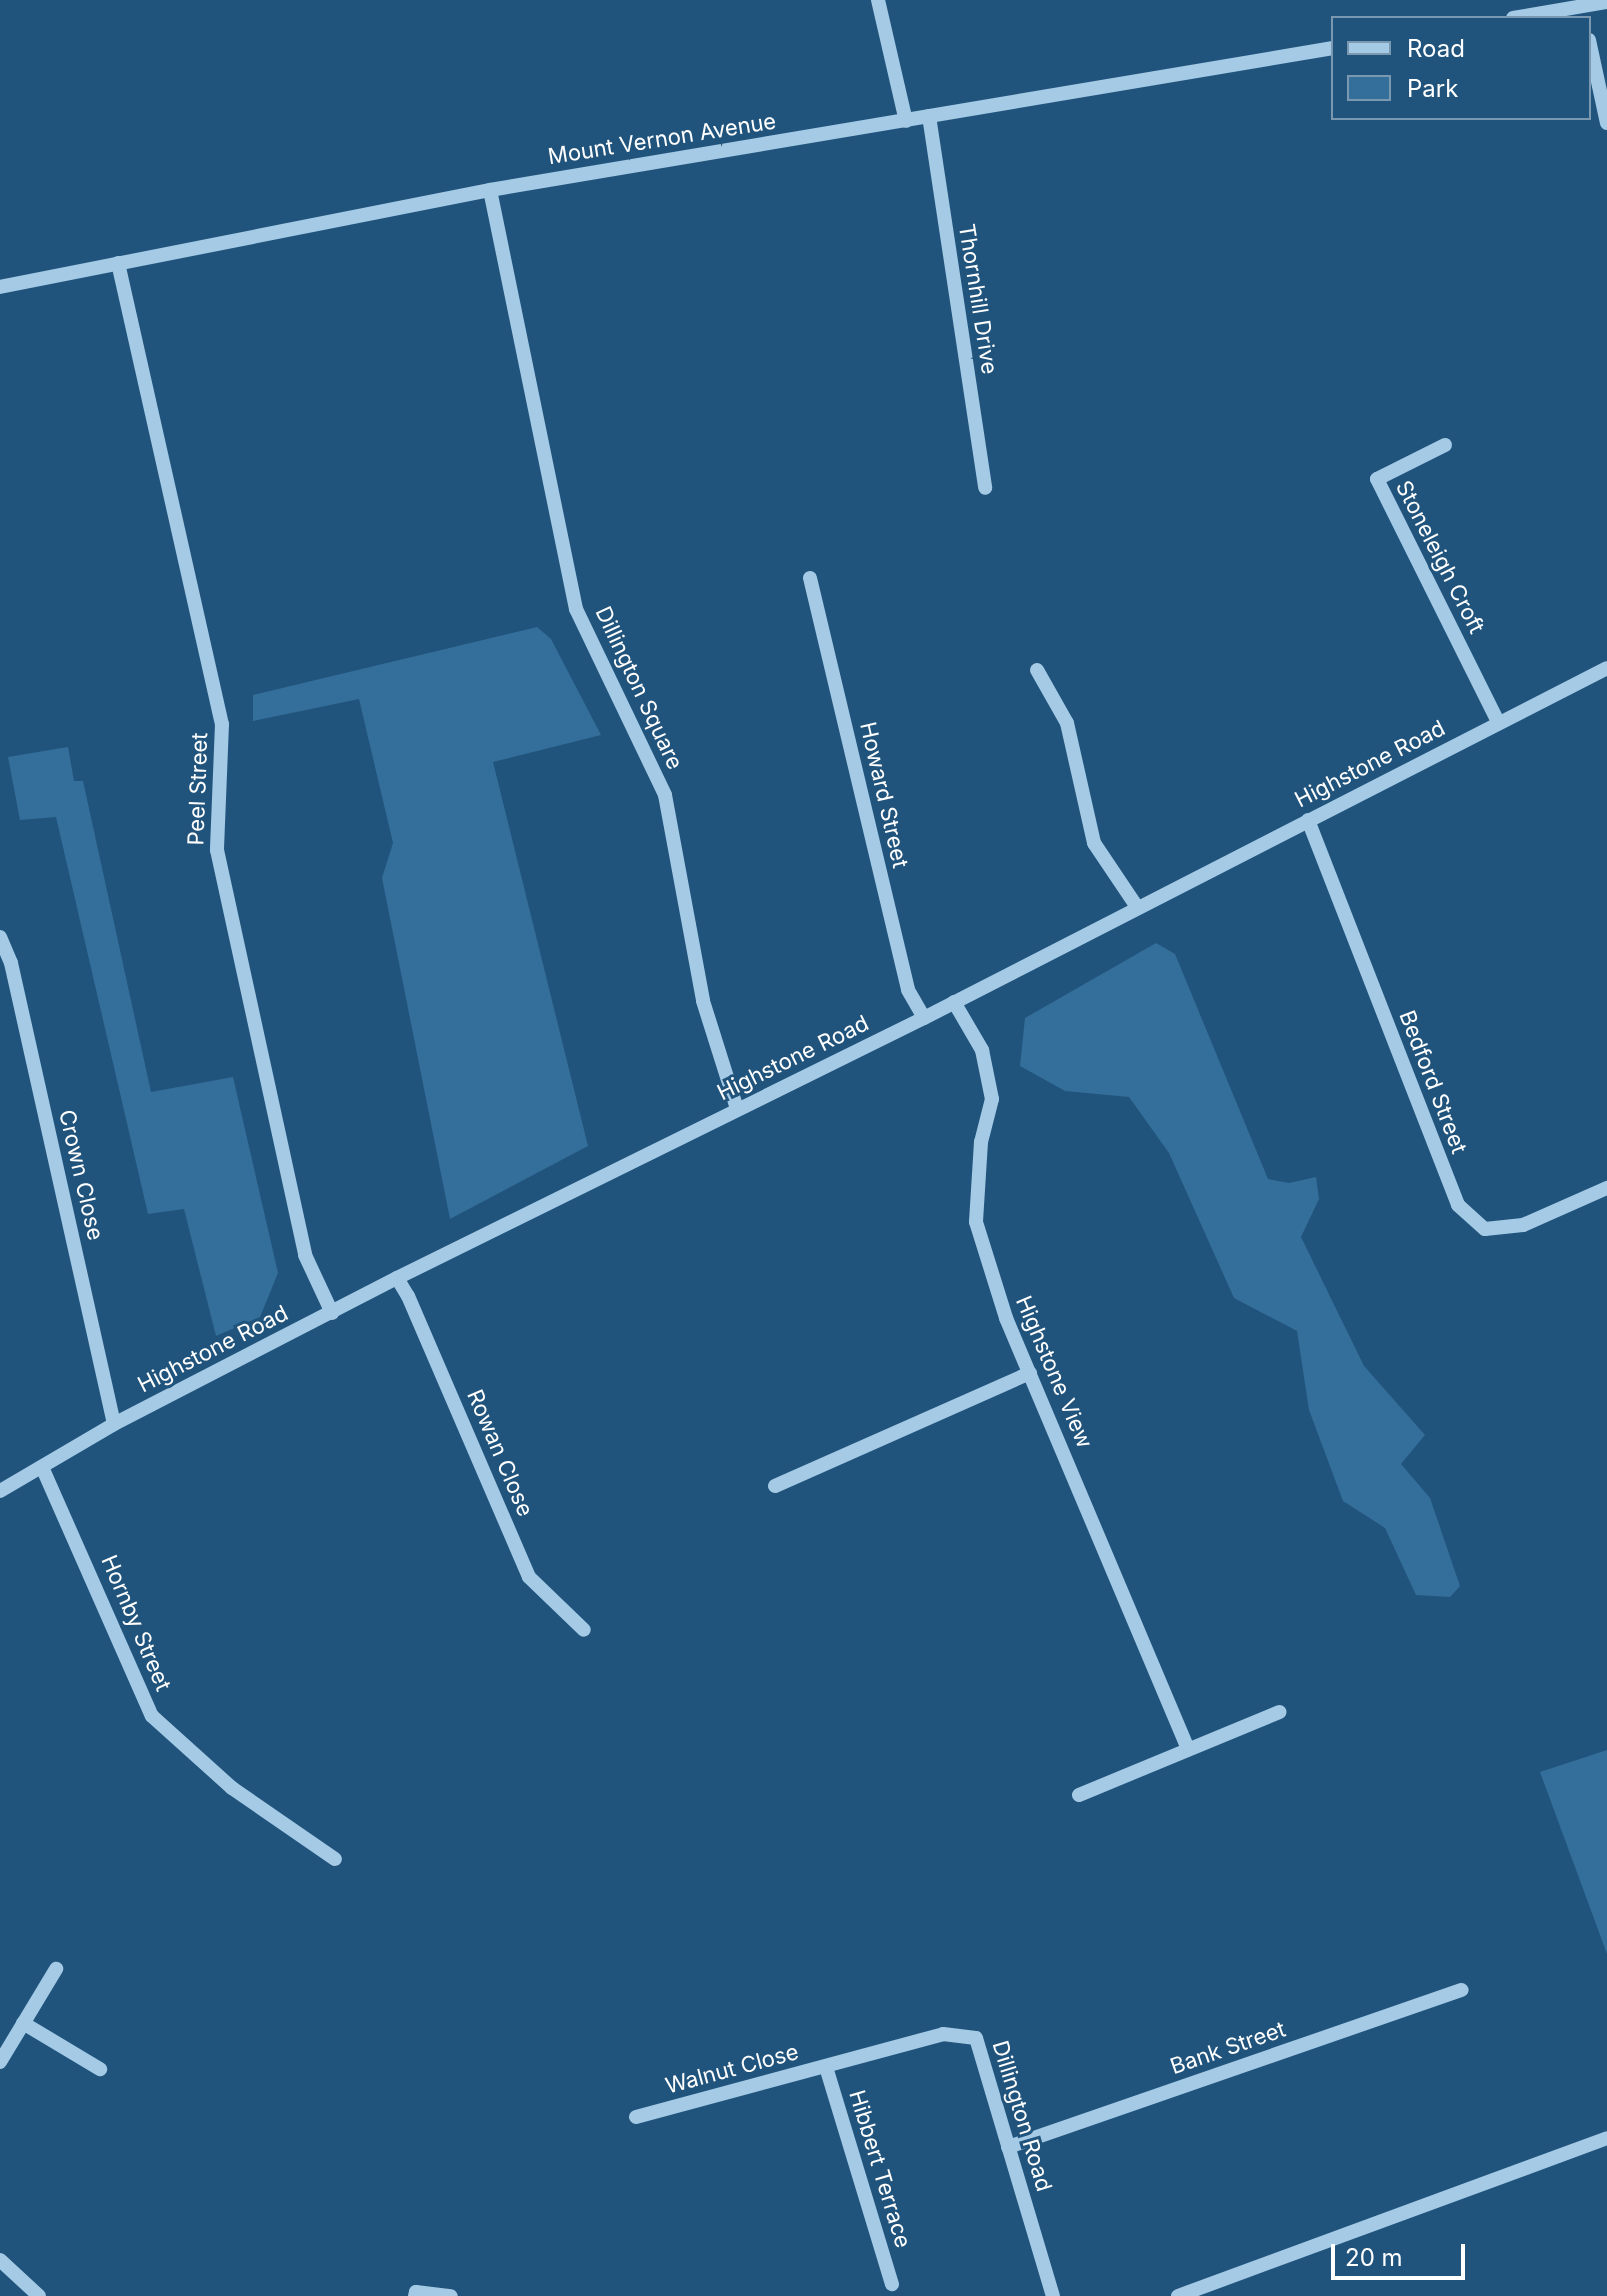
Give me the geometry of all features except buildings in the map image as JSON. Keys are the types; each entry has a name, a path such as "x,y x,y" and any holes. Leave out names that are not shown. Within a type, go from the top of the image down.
{"street":[{"path":"878,0 906,121"},
{"path":"1536,16 1583,12 1607,2"},
{"name":"Mount Vernon Avenue","path":"0,287 490,190 1331,48"},
{"path":"1591,49 1607,123"},
{"name":"Thornhill Drive","path":"929,116 985,488"},
{"name":"Dillington Square","path":"490,190 576,609 665,795 703,1001 737,1109"},
{"name":"Peel Street","path":"118,263 222,724 217,850 305,1255 332,1313"},
{"name":"Stoneleigh Croft","path":"1445,445 1377,479 1498,722"},
{"name":"Howard Street","path":"810,578 908,990 924,1018"},
{"name":"Highstone Road","path":"0,1491 114,1424 397,1278 924,1018 1607,668"},
{"path":"1037,670 1067,723 1094,843 1137,907"},
{"name":"Bedford Street","path":"1308,820 1458,1205 1485,1229 1523,1225 1607,1188"},
{"name":"Crown Close","path":"0,937 11,963 114,1424"},
{"name":"Highstone View","path":"954,1002 982,1050 992,1099 981,1142 976,1222 1006,1318 1188,1748"},
{"name":"Rowan Close","path":"397,1278 408,1296 529,1577 584,1630"},
{"path":"775,1486 1030,1373"},
{"name":"Hornby Street","path":"42,1467 152,1716 232,1788 335,1859"},
{"path":"1079,1795 1279,1712"},
{"path":"0,2062 56,1969"},
{"name":"Bank Street","path":"1008,2147 1462,1990"},
{"path":"23,2023 100,2069"},
{"name":"Dillington Road","path":"832,2065 943,2034 976,2038 1053,2296"},
{"name":"Walnut Close","path":"636,2117 832,2065"},
{"name":"Hibbert Terrace","path":"832,2065 892,2284"},
{"path":"1178,2296 1607,2138"},
{"path":"0,2260 39,2296"},
{"path":"415,2296 416,2292 451,2296"}],"green space":[{"path":"537,627 551,639 601,735 493,762 588,1146 450,1219 382,878 393,843 359,699 253,721 253,695"},
{"path":"68,747 74,781 83,781 151,1092 233,1077 278,1273 260,1317 216,1336 184,1209 148,1214 56,817 20,820 8,757"},
{"path":"1156,943 1175,954 1268,1179 1289,1183 1316,1177 1319,1199 1301,1237 1364,1366 1425,1435 1401,1464 1430,1498 1460,1586 1450,1597 1416,1595 1385,1528 1343,1501 1309,1410 1297,1331 1234,1298 1169,1153 1129,1097 1065,1091 1020,1066 1025,1018"},
{"path":"1607,1750 1607,1954 1540,1772"}]}
